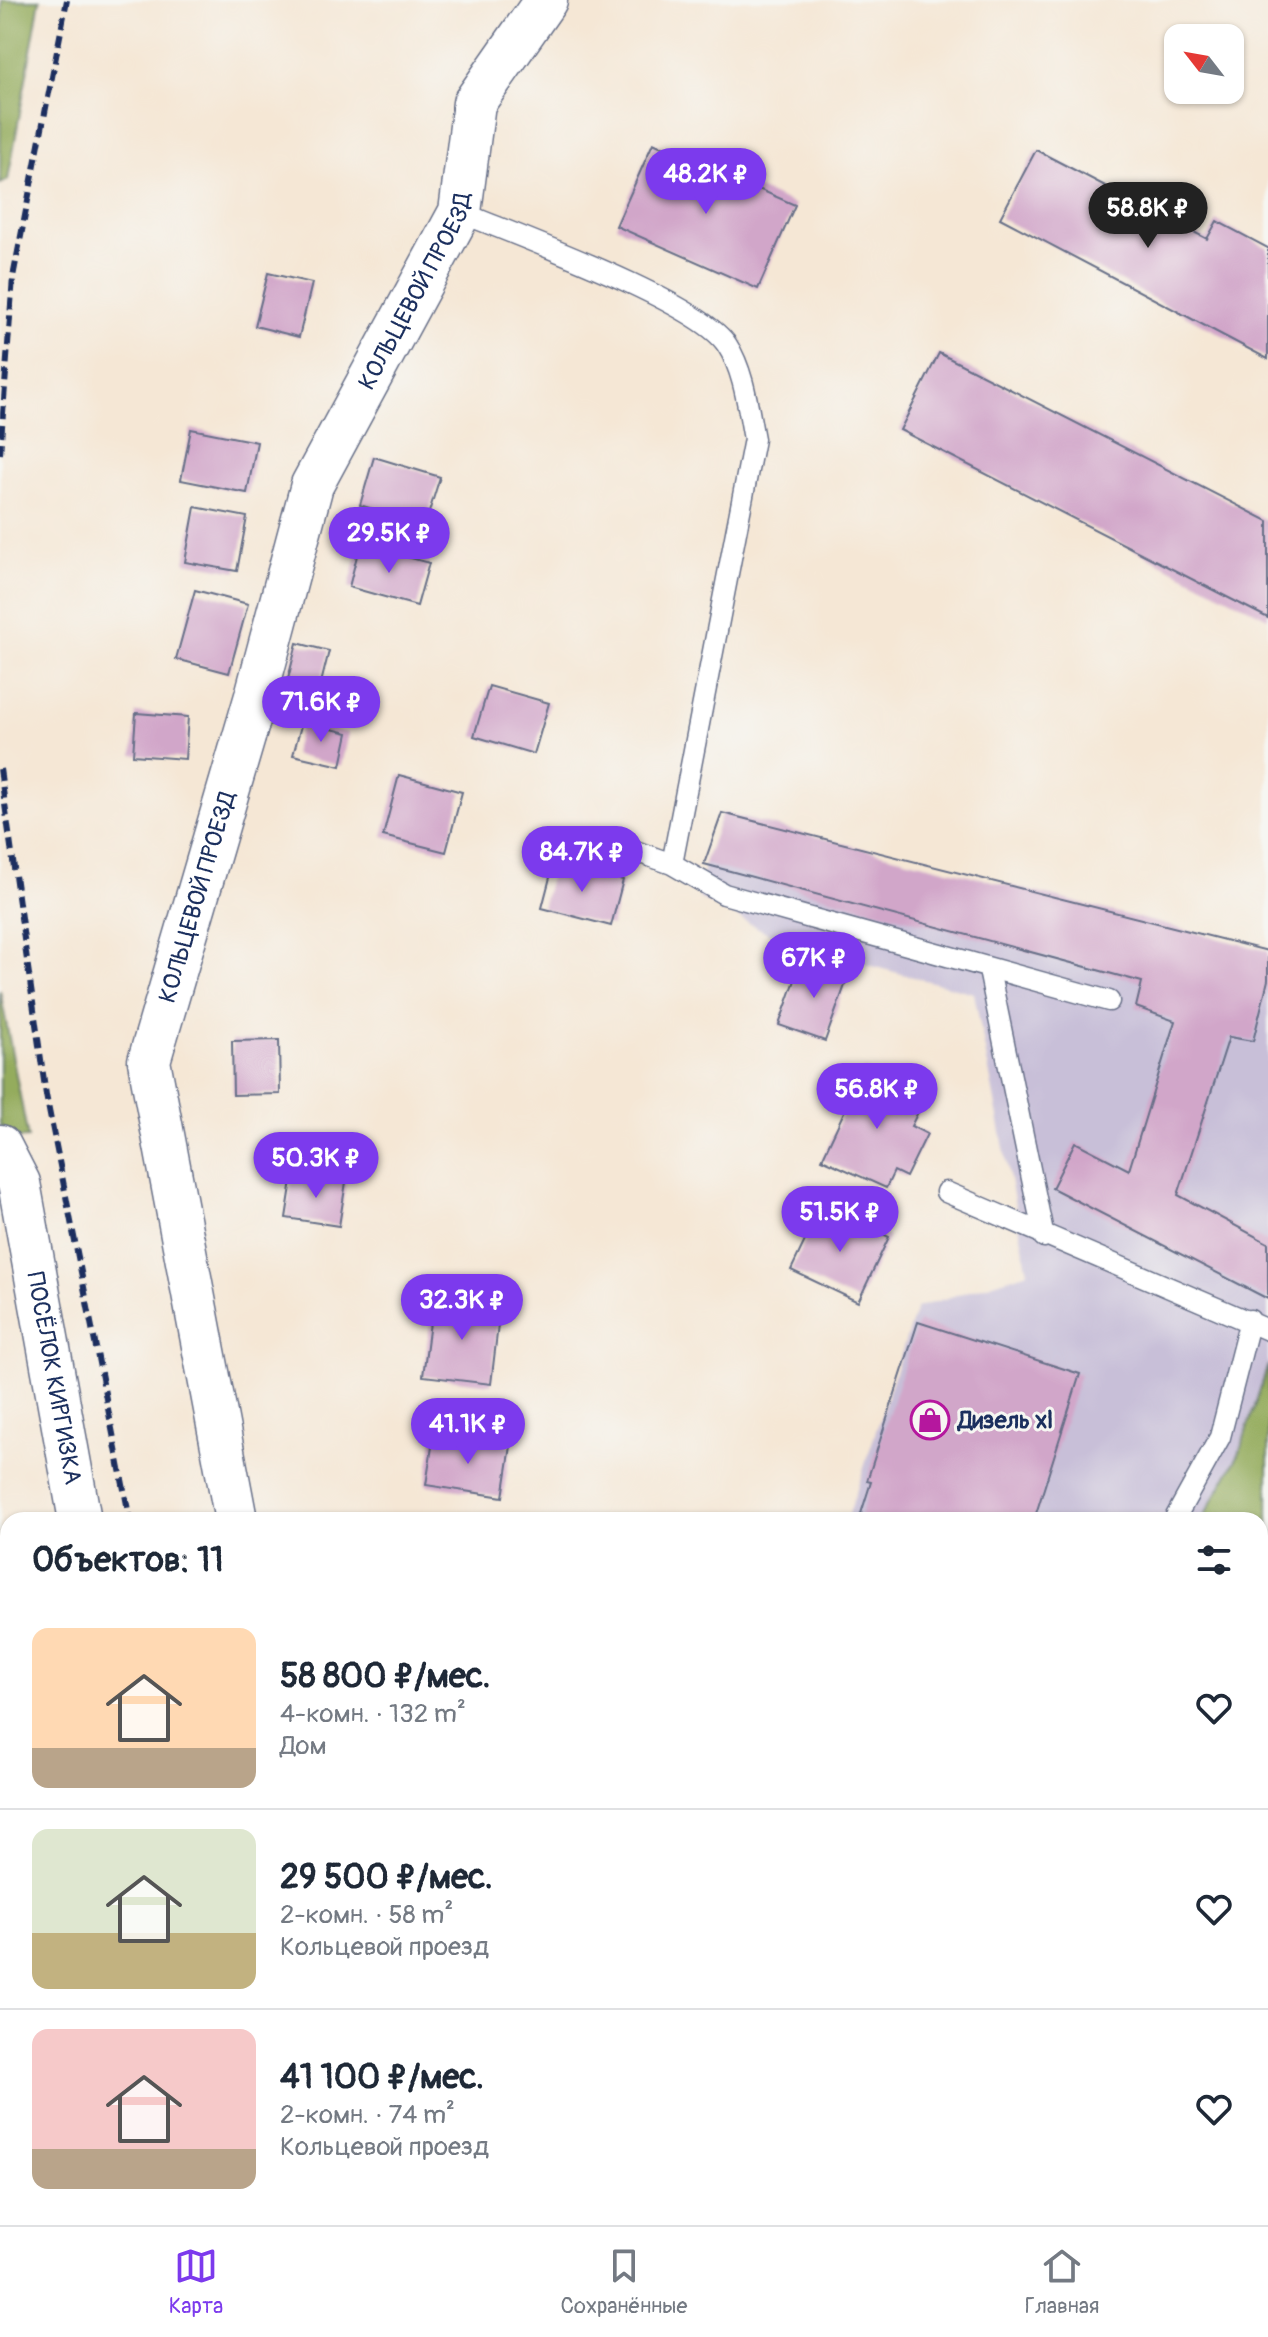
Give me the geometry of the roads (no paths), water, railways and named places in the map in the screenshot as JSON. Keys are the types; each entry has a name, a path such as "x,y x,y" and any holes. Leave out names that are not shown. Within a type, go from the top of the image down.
{"street":[{"name":"КОЛЬЦЕВОЙ ПРОЕЗД","path":"234,1512 149,1061 256,696 312,485 460,212 474,103 546,0"},
{"name":"ПОСЁЛОК КИРГИЗКА","path":"0,1146 19,1183 79,1512"}],"lane":[{"path":"460,212 682,307 726,343 743,383 754,439 672,864"},
{"path":"607,841 672,864 724,894 1109,1001"},
{"path":"989,970 1044,1237"},
{"path":"946,1192 1044,1237 1259,1325 1220,1437 1178,1512"}],"railway":[{"path":"0,454 13,277 67,0"},
{"path":"0,769 46,1095 128,1512"}],"place":[{"name":"Дизель xl","path":"930,1420"}]}
